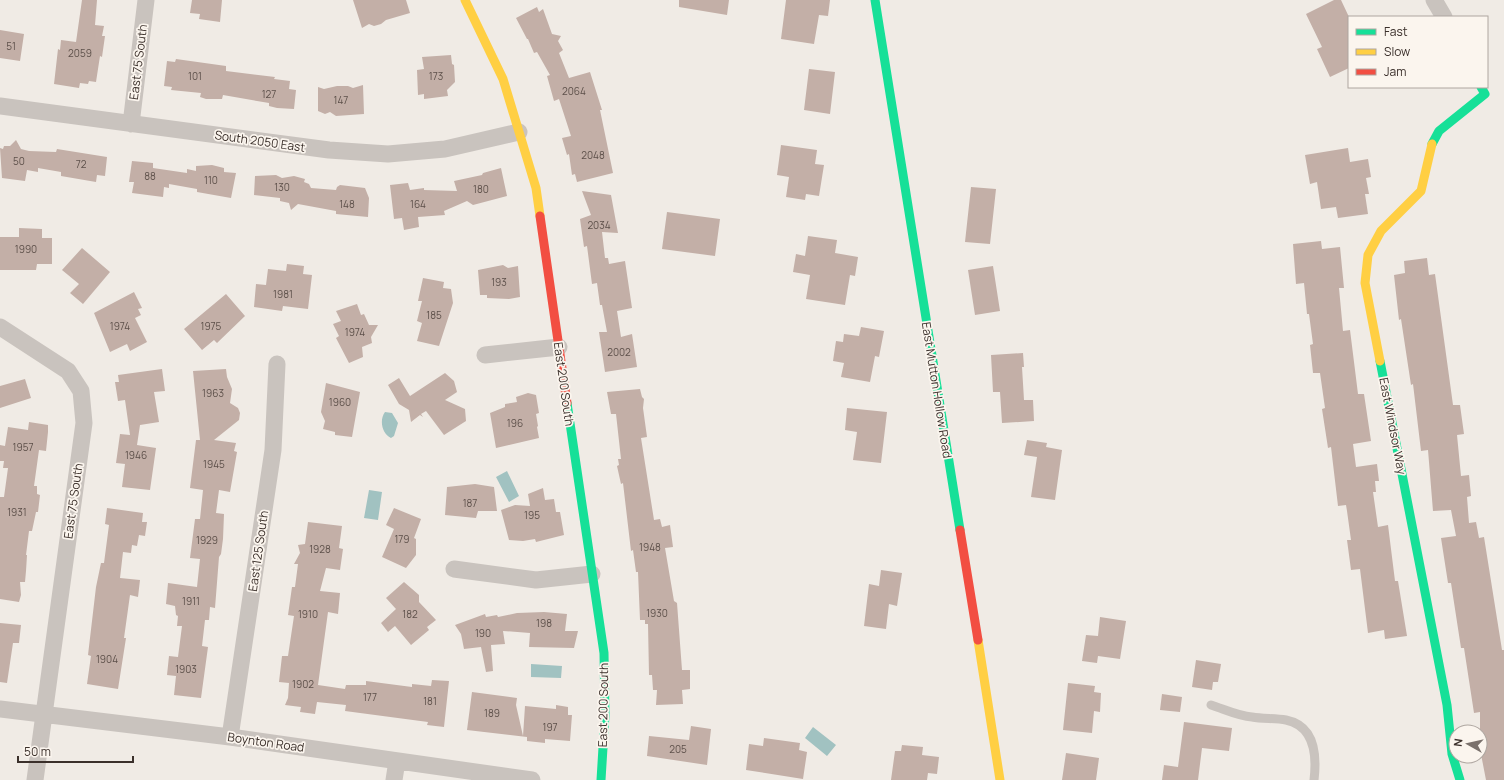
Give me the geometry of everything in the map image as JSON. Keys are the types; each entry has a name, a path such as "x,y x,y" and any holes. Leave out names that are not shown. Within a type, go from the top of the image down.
{"street":[{"name":"East 75 South","path":"131,124 146,0"},
{"name":"East 200 South","path":"465,0 503,79 536,188 604,653 605,715 601,780"},
{"name":"East Mutton Hollow Road","path":"875,0 1000,780"},
{"path":"1434,0 1443,16"},
{"name":"East Windsor Way","path":"1460,780 1452,754 1448,705 1365,283 1368,255 1381,232 1421,190 1433,142 1439,131 1485,94 1482,88"},
{"name":"South 2050 East","path":"0,106 329,150 388,154 445,149 519,132"},
{"name":"East 75 South","path":"0,327 68,371 81,391 84,423 42,714 35,780"},
{"path":"485,355 559,347"},
{"name":"East 125 South","path":"230,737 273,450 277,364"},
{"path":"454,569 536,580 592,574"},
{"name":"Boynton Road","path":"0,709 230,737 532,780"},
{"path":"394,780 397,761"}],"lane":[{"path":"1211,705 1252,717 1288,721 1305,729 1311,739 1315,756 1314,780"}],"water":[{"path":"385,412 392,413 398,423 394,436 391,438 385,433 382,426 382,419"},
{"path":"507,471 519,496 509,502 496,477"},
{"path":"369,490 382,492 378,520 364,518"},
{"path":"531,664 562,666 561,678 531,677"},
{"path":"813,727 836,745 827,756 805,738"}],"building":[{"path":"82,0 97,0 95,25 104,26 102,36 105,36 102,57 100,56 96,82 89,81 88,84 80,83 79,88 54,84 58,49 60,50 61,40 76,42"},
{"path":"192,0 222,0 220,22 199,19 200,14 190,13"},
{"path":"353,0 406,0 410,13 386,20 381,24 374,26 369,24 362,28"},
{"path":"679,0 729,0 727,15 679,7"},
{"path":"786,0 830,0 828,16 819,15 814,44 781,39"},
{"path":"1334,0 1341,0 1349,16 1348,68 1330,77 1317,49 1322,47 1306,14"},
{"path":"537,7 539,12 543,9 552,34 561,36 558,41 563,50 559,53 569,78 590,72 602,110 600,110 613,173 577,182 575,174 572,175 569,154 567,155 562,138 571,136 559,99 554,101 547,76 550,75 537,52 534,53 516,18"},
{"path":"0,30 24,34 20,61 0,58"},
{"path":"451,55 452,64 454,65 455,82 447,90 448,96 424,99 424,94 418,95 417,70 424,69 422,57"},
{"path":"176,59 226,66 226,71 275,77 274,79 290,81 289,89 296,90 294,109 277,108 269,106 269,103 223,95 222,99 206,99 200,97 201,93 171,90 172,87 164,86 167,61 175,62"},
{"path":"809,69 835,72 830,114 804,110"},
{"path":"363,85 364,114 336,116 330,112 325,114 318,111 318,87 324,89 337,86 348,86 353,88"},
{"path":"16,140 21,149 29,151 56,152 57,149 107,157 105,176 97,175 96,182 61,176 61,172 38,168 38,172 27,170 25,181 2,178 0,148 3,149 4,146 10,146"},
{"path":"781,145 817,150 815,164 824,165 819,196 806,194 805,200 786,197 789,177 777,175"},
{"path":"1348,148 1350,162 1368,159 1371,177 1366,178 1369,194 1365,194 1368,214 1338,218 1336,207 1321,209 1317,182 1310,184 1305,155"},
{"path":"132,161 153,163 153,168 187,173 187,169 196,171 196,166 212,165 224,168 224,172 236,173 231,198 197,192 197,189 169,184 169,188 164,187 163,197 132,193 134,182 129,182"},
{"path":"501,168 507,196 473,205 467,201 444,211 445,215 418,217 419,227 404,230 402,218 394,219 390,185 408,183 410,190 424,188 424,190 457,191 454,181 482,175 483,173"},
{"path":"276,175 282,178 294,176 305,179 304,182 309,184 311,188 336,190 340,185 365,188 369,198 368,217 336,214 336,211 298,204 291,210 289,203 280,201 280,198 254,195 255,176"},
{"path":"971,187 996,189 990,244 965,242"},
{"path":"582,191 611,195 618,233 602,232 605,258 608,258 609,264 625,261 632,308 617,311 621,337 632,334 637,367 605,372 599,332 607,332 602,305 600,305 597,283 592,284 587,246 584,247 580,219 591,215"},
{"path":"667,212 720,219 715,256 662,249"},
{"path":"19,228 42,229 42,238 52,238 52,264 37,264 36,270 0,270 0,237 19,237"},
{"path":"808,236 837,240 835,253 858,257 855,276 850,275 845,305 806,299 810,275 793,272 796,254 805,256"},
{"path":"1321,241 1322,249 1340,247 1344,288 1339,288 1343,331 1350,330 1358,394 1364,394 1371,441 1353,444 1356,467 1377,464 1379,481 1375,481 1376,492 1373,492 1378,527 1388,525 1395,581 1398,581 1407,636 1385,639 1384,630 1368,633 1360,569 1351,570 1347,540 1351,540 1346,505 1338,506 1331,447 1328,448 1322,409 1325,408 1320,373 1313,373 1310,345 1313,344 1309,314 1307,314 1304,283 1296,284 1293,244"},
{"path":"82,248 110,272 83,304 70,293 79,284 62,270"},
{"path":"1427,258 1429,275 1435,274 1453,405 1460,405 1464,434 1457,435 1461,476 1469,475 1471,496 1467,497 1469,523 1476,522 1479,538 1484,537 1502,650 1504,650 1504,780 1486,780 1483,764 1488,764 1488,724 1480,724 1480,712 1474,713 1464,648 1461,648 1451,583 1448,583 1441,538 1456,536 1451,510 1433,511 1428,450 1421,451 1413,384 1411,385 1401,319 1399,320 1394,275 1405,273 1404,261"},
{"path":"287,264 304,266 303,274 312,275 308,309 283,306 282,311 254,307 256,284 266,285 268,269 286,271"},
{"path":"503,265 508,268 518,266 520,297 509,299 487,298 487,295 480,295 478,270"},
{"path":"993,266 1000,311 975,315 968,270"},
{"path":"423,278 444,282 443,288 451,289 453,303 439,346 417,341 422,323 417,321 422,301 418,301"},
{"path":"134,292 142,308 138,309 141,315 135,318 147,342 130,351 127,344 110,352 94,313"},
{"path":"226,294 245,316 217,343 214,340 202,350 184,329"},
{"path":"357,304 361,315 364,314 369,325 378,325 371,337 372,343 362,347 363,357 349,363 336,338 339,336 333,324 341,321 336,311"},
{"path":"861,327 884,331 879,357 875,356 870,382 841,377 844,363 833,361 836,341 843,342 844,334 859,336"},
{"path":"1023,353 1024,367 1022,367 1024,400 1033,400 1034,421 1002,423 1000,392 993,392 991,355"},
{"path":"162,369 165,391 154,392 159,422 140,425 137,445 156,448 150,490 122,487 125,464 116,463 120,434 130,435 125,400 118,401 115,382 119,382 118,375"},
{"path":"226,369 227,377 232,389 230,403 238,408 240,413 239,420 214,440 236,443 234,451 237,452 230,492 219,490 216,513 224,514 223,539 221,554 219,557 215,608 210,607 209,620 205,620 202,646 208,647 201,698 174,695 176,676 167,675 169,656 178,657 182,626 177,626 178,616 176,615 175,606 166,604 168,583 197,587 200,559 190,558 195,519 200,519 203,490 190,488 196,440 200,440 193,371"},
{"path":"445,373 454,381 457,392 445,400 465,409 466,421 444,435 426,411 421,414 423,417 420,415 411,422 409,410 399,404 388,385 399,378 410,396"},
{"path":"25,379 31,398 0,408 0,386"},
{"path":"326,383 360,392 352,437 335,435 335,432 323,429 325,421 321,412"},
{"path":"640,389 644,399 643,408 647,437 641,438 654,520 660,519 662,527 670,525 673,547 665,548 674,601 677,603 682,670 690,670 690,689 682,690 683,704 656,705 657,690 653,690 652,675 649,675 648,624 645,624 645,620 640,620 638,572 636,572 633,550 631,551 623,483 621,484 617,466 619,465 618,459 621,459 616,414 611,414 607,392"},
{"path":"528,393 536,395 539,413 536,414 539,438 496,448 490,413 505,407 505,404 517,402 516,397"},
{"path":"847,408 887,412 881,463 853,460 857,432 845,430"},
{"path":"29,422 48,425 48,432 46,451 39,450 34,486 37,486 37,494 40,495 38,512 36,512 32,531 29,531 25,582 20,582 21,595 19,602 0,599 0,497 4,497 8,468 3,468 4,461 0,461 0,445 5,446 8,427 28,430"},
{"path":"1027,440 1047,443 1046,447 1062,450 1055,500 1031,497 1037,457 1024,455"},
{"path":"475,484 494,487 497,511 478,511 476,518 445,515 447,487"},
{"path":"543,488 545,500 554,499 556,512 560,512 564,535 536,542 535,539 523,541 509,540 501,510 515,505 530,506 528,494"},
{"path":"107,508 143,513 142,522 147,522 145,536 139,535 137,546 132,545 131,553 123,552 120,578 140,580 138,597 130,595 124,638 126,638 118,689 87,684 91,656 88,655 96,587 101,563 104,563 109,525 105,524"},
{"path":"394,508 421,519 414,538 416,539 416,555 406,568 382,557 394,529 386,525"},
{"path":"308,522 342,526 339,548 343,549 340,570 326,568 320,591 340,593 338,614 328,612 318,685 345,689 346,685 366,685 366,681 412,687 412,684 431,686 432,680 449,681 444,727 427,725 428,722 345,711 346,705 317,702 315,714 300,712 301,707 285,705 288,698 289,683 279,682 282,656 288,656 294,616 288,615 292,587 295,587 298,564 294,564 300,553 298,545 305,544"},
{"path":"881,570 902,573 897,606 889,604 886,629 864,626 869,584 879,586"},
{"path":"404,582 419,595 419,602 436,620 427,627 429,630 411,645 395,626 388,632 381,623 396,609 386,598"},
{"path":"544,612 567,614 565,631 578,631 574,648 529,647 530,633 503,631 505,644 491,645 493,671 486,672 481,647 464,649 461,634 455,625 485,614 486,617 497,615 498,617 517,613"},
{"path":"1100,617 1126,621 1120,659 1098,656 1097,663 1082,661 1086,635 1098,636"},
{"path":"0,623 21,625 19,643 13,643 7,683 0,682"},
{"path":"1196,660 1221,664 1218,682 1213,682 1212,690 1192,687"},
{"path":"1068,683 1095,686 1094,692 1101,693 1100,712 1094,711 1092,733 1063,730"},
{"path":"472,692 517,698 516,705 523,736 525,706 556,709 556,705 568,707 568,715 572,715 570,741 545,739 545,743 527,741 527,737 467,730"},
{"path":"1162,694 1182,697 1180,712 1160,710"},
{"path":"1184,722 1232,728 1229,751 1202,748 1198,780 1162,780 1164,765 1178,767"},
{"path":"691,726 711,729 707,765 647,756 649,736 689,740"},
{"path":"764,738 800,743 799,750 807,752 803,779 746,770 749,744 763,746"},
{"path":"902,745 923,747 922,755 939,757 937,774 928,773 927,780 891,780 895,751 901,751"},
{"path":"1066,753 1099,758 1096,780 1062,780"}],"traffic: fast":[{"path":"875,0 960,530"},
{"path":"1432,144 1439,131 1485,94 1482,88"},
{"path":"1380,361 1447,705 1452,754 1460,780"},
{"path":"567,403 604,653 605,715 601,780"}],"traffic: slow":[{"path":"465,0 503,79 536,188 540,216"},
{"path":"1380,361 1365,283 1368,255 1381,231 1421,191 1432,144"},
{"path":"978,640 1000,780"}],"traffic: jam":[{"path":"540,216 567,403"},
{"path":"960,530 978,640"}]}
